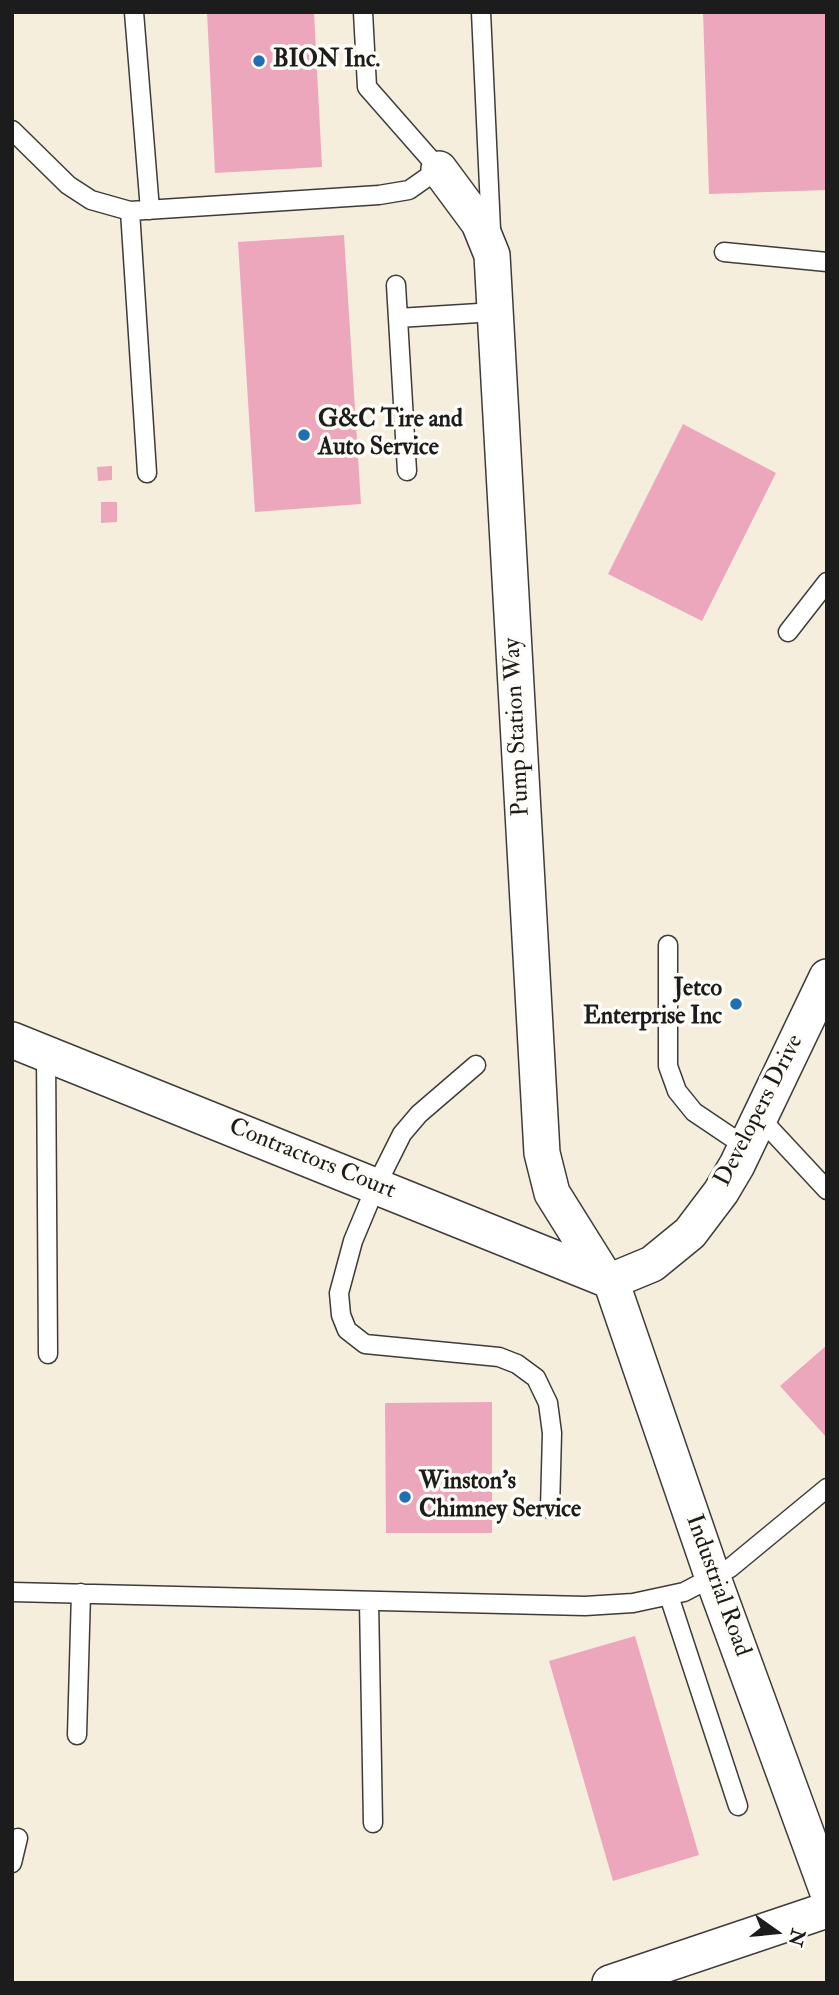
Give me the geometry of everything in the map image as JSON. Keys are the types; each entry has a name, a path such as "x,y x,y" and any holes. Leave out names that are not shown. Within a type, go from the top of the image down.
{"street":[{"name":"Pump Station Way","path":"439,169 479,223 492,255 542,1153 552,1193 602,1273 611,1281"},
{"name":"Developers Drive","path":"611,1281 652,1264 690,1233 721,1192 753,1133 827,977"},
{"name":"Contractors Court","path":"12,1040 611,1281"},
{"name":"Industrial Road","path":"611,1281 713,1578 826,1889"},
{"path":"610,1983 826,1889"}],"lane":[{"path":"134,12 150,210"},
{"path":"12,130 68,185 114,209 150,210 379,195 409,190 439,169 368,87 363,12"},
{"path":"481,12 492,255"},
{"path":"130,211 147,472"},
{"path":"724,252 827,262"},
{"path":"396,285 407,471"},
{"path":"398,318 495,312"},
{"path":"788,632 827,582"},
{"path":"668,945 668,1066 677,1091 694,1112 753,1133 827,1190"},
{"path":"46,1053 48,1354"},
{"path":"476,1065 419,1114 402,1135 376,1186 353,1241 339,1293 341,1315 347,1329 365,1344 499,1357 517,1364 536,1378 548,1403 552,1433 550,1509"},
{"path":"12,1592 585,1606 633,1603 669,1596 730,1568 827,1488"},
{"path":"77,1735 82,1593"},
{"path":"669,1596 738,1806"},
{"path":"369,1601 373,1823"},
{"path":"12,1863 18,1839"}],"building":[{"path":"207,12 314,12 322,167 215,173"},
{"path":"703,12 827,12 827,190 709,194"},
{"path":"344,235 361,504 255,512 238,242"},
{"path":"683,424 776,473 702,621 608,574"},
{"path":"112,466 112,480 98,481 97,467"},
{"path":"101,502 117,502 117,522 101,523"},
{"path":"827,1345 827,1438 780,1386"},
{"path":"492,1402 492,1533 386,1533 385,1403"},
{"path":"635,1636 699,1855 613,1881 549,1661"}],"place":[{"name":"BION Inc.","path":"259,61"},
{"name":"G&C Tire and Auto Service","path":"304,435"},
{"name":"Jetco Enterprise Inc","path":"736,1004"},
{"name":"Winston's Chimney Service","path":"405,1497"}]}
